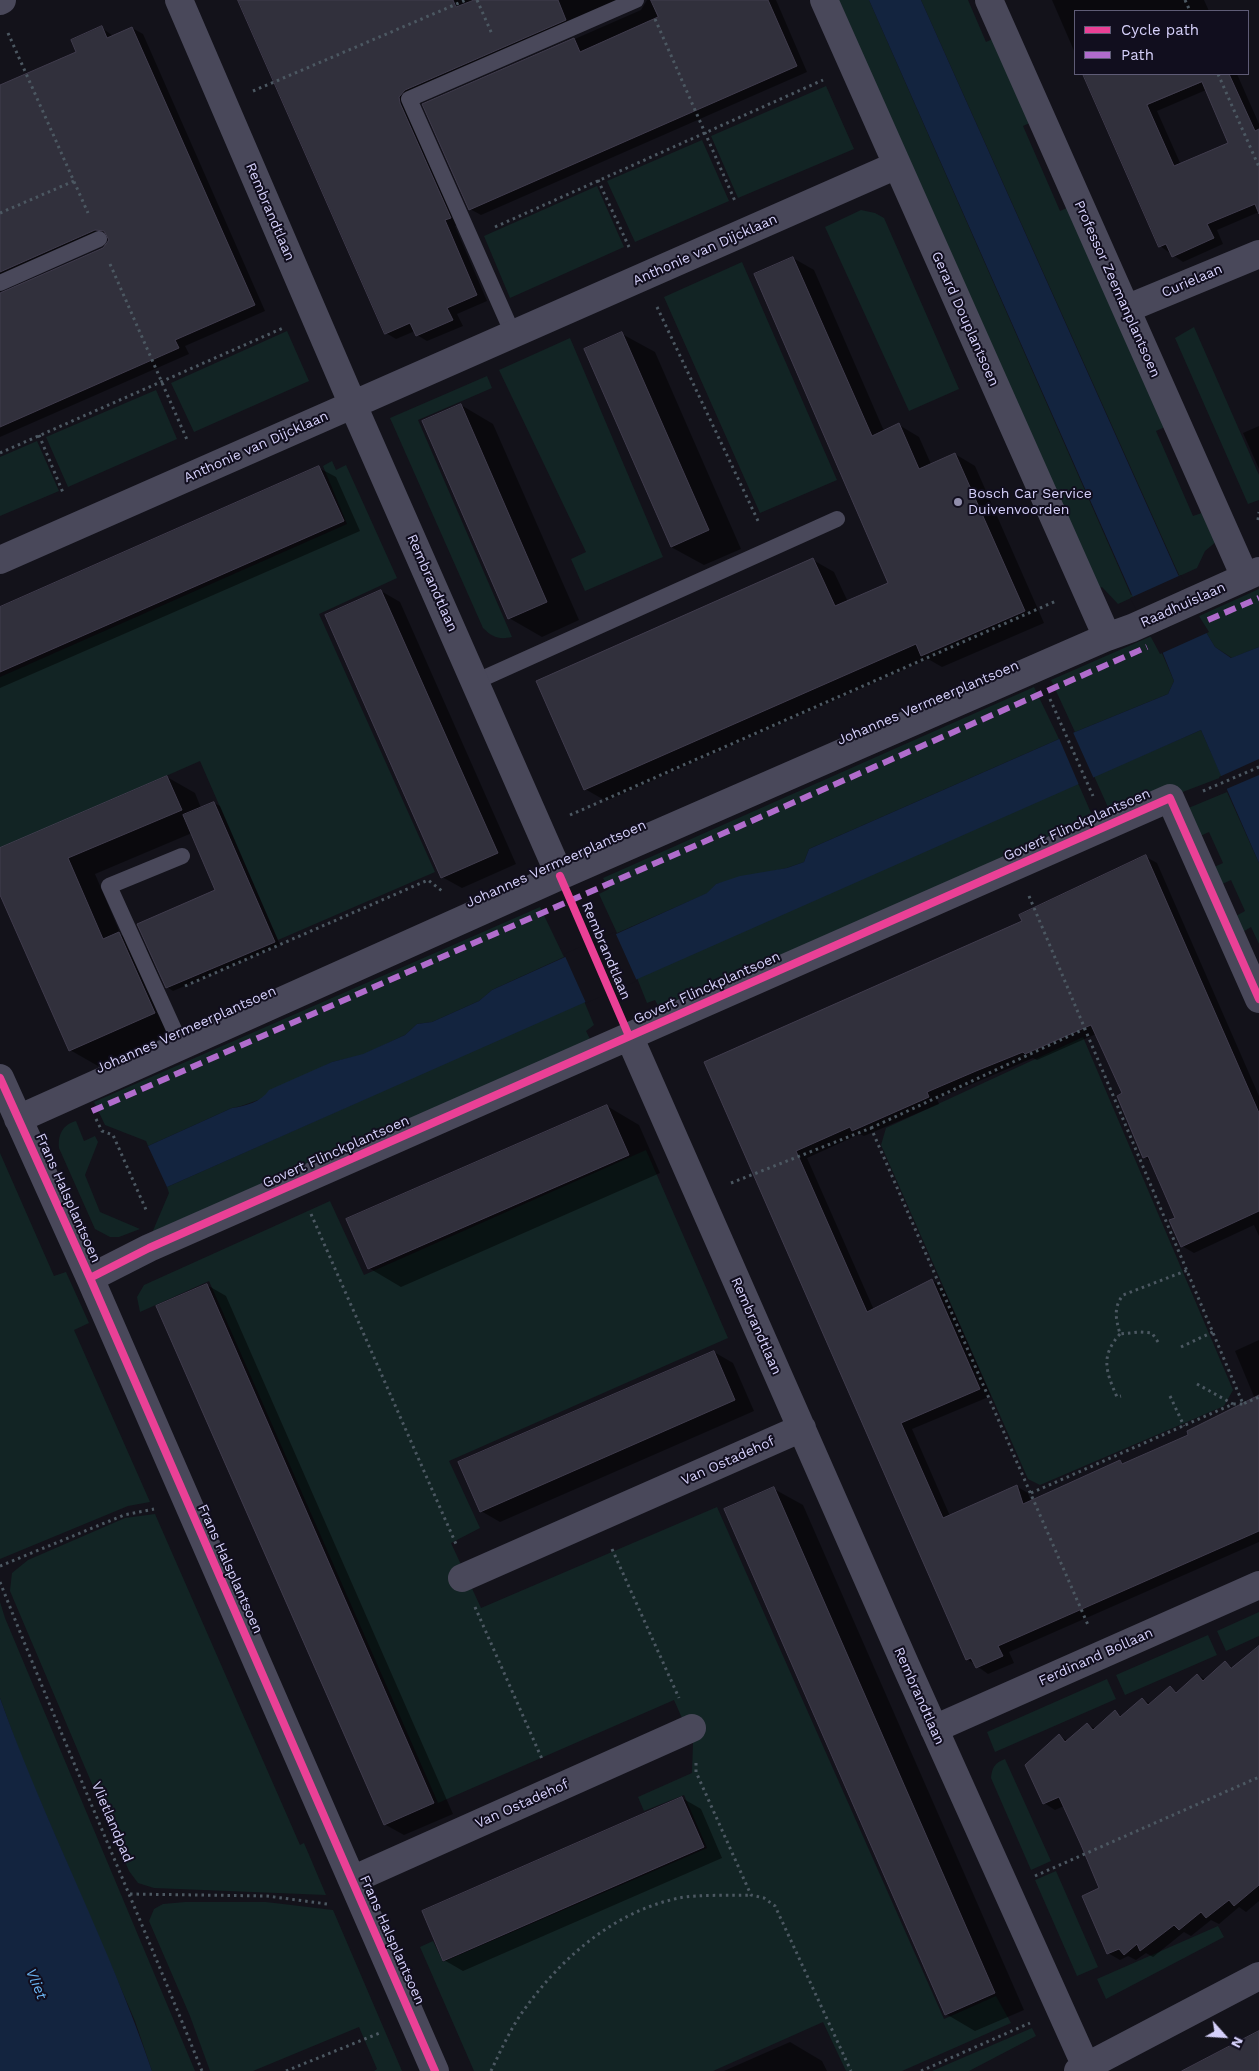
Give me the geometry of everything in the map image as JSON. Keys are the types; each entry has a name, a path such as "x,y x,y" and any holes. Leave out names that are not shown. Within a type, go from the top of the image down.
{"street":[{"name":"Rembrandtlaan","path":"179,0 353,405 560,876"},
{"name":"Gerard Douplantsoen","path":"824,0 1107,637"},
{"name":"Professor Zeemanplantsoen","path":"989,0 1126,309 1252,574"},
{"name":"Anthonie van Dijcklaan","path":"0,560 897,165"},
{"name":"Curielaan","path":"1126,309 1259,254"},
{"name":"Raadhuislaan","path":"1107,637 1132,628 1252,574"},
{"name":"Johannes Vermeerplantsoen","path":"18,1119 560,876 1107,637"},
{"name":"Govert Flinckplantsoen","path":"90,1278 149,1248 1170,798 1259,999"},
{"name":"Rembrandtlaan","path":"629,1036 934,1729 1007,1888 1084,2070"},
{"name":"Frans Halsplantsoen","path":"0,1078 90,1278 435,2071"},
{"name":"Van Ostadehof","path":"462,1578 802,1428"},
{"name":"Ferdinand Bollaan","path":"934,1729 1259,1585"},
{"name":"Van Ostadehof","path":"355,1887 555,1789 692,1728"},
{"path":"1084,2070 1259,1976"}],"lane":[{"path":"513,334 409,99 636,0"},
{"path":"0,283 99,239"},
{"path":"475,682 837,519"},
{"name":"Johannes Vermeerplantsoen","path":"181,1046 109,886 182,856"}],"path":[{"path":"224,104 466,0"},
{"path":"477,0 503,58"},
{"path":"654,18 748,230"},
{"path":"8,32 200,472"},
{"path":"1218,75 1259,167"},
{"path":"470,238 828,78"},
{"path":"598,180 771,548"},
{"path":"0,213 74,181"},
{"path":"0,453 314,314"},
{"path":"39,435 78,526"},
{"path":"548,848 564,817 1058,600"},
{"path":"1062,726 1092,794"},
{"path":"1211,788 1259,767"},
{"path":"1016,866 1243,1404"},
{"path":"159,998 428,880 444,893"},
{"path":"698,1196 871,1128 1084,1028"},
{"path":"871,1128 1101,1655"},
{"path":"102,1131 113,1135 150,1218"},
{"path":"310,1178 317,1196 308,1207 461,1557 462,1578 555,1789"},
{"path":"1120,1334 1115,1313 1117,1302 1123,1295 1188,1270"},
{"path":"1121,1396 1117,1397 1106,1366 1107,1354 1112,1343 1120,1334 1140,1332 1152,1334 1158,1342"},
{"path":"1181,1347 1213,1332"},
{"path":"1197,1384 1233,1404"},
{"path":"1170,1396 1184,1426"},
{"path":"1031,1494 1233,1404 1243,1404 1259,1397"},
{"path":"0,1566 124,1515 154,1509 184,1496"},
{"path":"598,1518 692,1728 698,1743 696,1772 751,1895"},
{"path":"1007,1888 1259,1777"},
{"path":"130,1894 268,1896 329,1904 355,1887"},
{"path":"491,2071 521,2014 566,1960 595,1936 630,1914 680,1898 751,1895 764,1898 775,1906 851,2071"},
{"path":"921,2071 1060,2010"},
{"path":"286,2071 362,2040"}],"shaded area":[{"path":"837,0 869,0 1131,595 1179,575 921,0 968,0 986,42 995,38 1034,121 1023,126 1060,211 1071,206 1167,426 1156,431 1193,516 1205,512 1217,541 1205,551 1197,568 1118,604 1102,587 1094,590"},
{"path":"826,86 854,149 738,198 711,136"},
{"path":"702,140 729,201 635,242 607,181"},
{"path":"597,186 624,247 510,298 484,236"},
{"path":"861,210 875,213 884,218 959,389 909,411 825,227"},
{"path":"742,262 837,480 760,513 664,297"},
{"path":"1194,327 1259,475 1259,500 1248,504 1175,338"},
{"path":"287,331 309,381 194,432 171,383"},
{"path":"570,338 663,557 585,591 571,559 586,552 499,370"},
{"path":"487,376 492,388 418,420 512,637 507,638 496,637 483,628 390,418"},
{"path":"156,390 177,439 68,487 46,437"},
{"path":"37,441 59,491 0,516 0,457"},
{"path":"332,461 336,470 346,465 397,578 319,614 435,872 278,940 200,761 0,849 0,677 347,524 323,466"},
{"path":"1259,589 1259,647 1232,658 1215,647 1197,617"},
{"path":"1154,635 1174,681 1168,694 1075,732 1051,680"},
{"path":"1034,687 1059,739 809,849 804,862 787,868 716,884 708,893 617,933 599,894 609,889 603,878"},
{"path":"1201,730 1222,777 1180,793 1176,785 1111,814 1094,776"},
{"path":"1078,783 1095,822 662,1013 655,1000 647,1003 637,978"},
{"path":"1227,792 1259,863 1259,944 1251,927 1241,933 1234,917 1245,911 1231,880 1220,885 1212,868 1223,863 1209,832 1198,837 1186,809"},
{"path":"540,907 564,957 492,990 479,1001 432,1022 417,1024 405,1035 363,1055 332,1062 264,1098 232,1108 148,1146 146,1141 105,1125 94,1102"},
{"path":"584,1001 594,1025 586,1031 592,1043 152,1233 169,1193 167,1187"},
{"path":"1083,1037 1233,1390 1224,1406 1040,1485 1028,1479 881,1145 886,1128"},
{"path":"76,1121 84,1141 95,1136 98,1142 85,1175 100,1212 140,1229 119,1237 110,1237 95,1229 59,1148 59,1139 62,1131 67,1125"},
{"path":"646,1150 728,1338 449,1461 480,1528 451,1543 481,1608 717,1507 944,2019 996,1996 1011,2023 902,2071 846,2071 823,2022 713,2071 474,2071 420,1947 433,1941 443,1962 707,1848 684,1795 644,1811 638,1797 692,1773 693,1743 674,1700 438,1803 209,1281 140,1312 137,1297 144,1285 330,1201 364,1275"},
{"path":"0,1153 54,1276 66,1272 89,1323 74,1330 150,1502 128,1506 0,1559"},
{"path":"155,1514 300,1845 304,1843 326,1895 154,1888 138,1883 129,1871 10,1591 12,1573 28,1560 125,1518"},
{"path":"0,1602 5,1618 195,2071 152,2071 135,2021 22,1759 0,1698"},
{"path":"1259,1612 1259,1636 1226,1651 1217,1631"},
{"path":"1208,1635 1217,1655 1125,1695 1116,1675"},
{"path":"1107,1679 1116,1699 995,1752 987,1732"},
{"path":"1005,1759 1051,1861 1031,1870 991,1778 995,1766"},
{"path":"1056,1871 1098,1967 1077,1976 1035,1880"},
{"path":"185,1902 266,1902 333,1910 402,2071 374,2071 377,2069 359,2027 253,2071 210,2071 190,2016 149,1921 154,1909 163,1904"},
{"path":"1218,1926 1224,1937 1106,1999 1097,1979"},
{"path":"1032,2028 1036,2036 969,2071 932,2071"}],"water":[{"path":"869,0 921,0 1197,617 1215,647 1231,658 1259,647 1259,863 1201,730 167,1187 148,1146 232,1108 253,1103 262,1098 269,1090 332,1062 363,1054 405,1035 417,1024 432,1022 479,1001 492,990 707,893 716,884 740,876 787,868 804,862 809,849 1075,732 1168,694 1174,681 1162,651 1132,595"},
{"name":"Vliet","path":"0,1698 37,1792 97,1930 152,2071 0,2071"}],"pier":[{"path":"1181,575 1199,616 1209,632 1160,654 1130,598"},
{"path":"1072,730 1094,779 1079,785 1058,736"},
{"path":"1259,759 1259,775 1224,790 1219,777"},
{"path":"615,932 637,981 586,1003 564,954"}],"building":[{"path":"238,0 453,0 456,7 474,0 558,0 566,20 405,90 399,97 451,218 445,220 477,295 447,308 453,320 416,336 410,323 385,334"},
{"path":"651,0 768,0 797,66 469,210 422,104 574,38 580,52 658,17"},
{"path":"102,26 107,38 132,27 255,305 175,340 179,348 0,427 0,293 103,248 109,240 104,231 95,230 0,272 0,85 76,52 71,40"},
{"path":"1083,75 1229,75 1255,131 1259,129 1259,214 1255,204 1207,224 1214,238 1172,257 1166,244 1159,247","holes":["1202,82 1228,143 1174,166 1147,105"]},
{"path":"793,257 872,436 899,423 919,469 955,453 1025,611 921,656 916,644 584,790 536,681 813,558 835,606 888,583 754,274"},
{"path":"622,332 709,530 671,547 584,349"},
{"path":"461,404 547,602 508,619 422,421"},
{"path":"319,466 344,521 0,672 0,607"},
{"path":"381,590 498,853 441,878 325,615"},
{"path":"167,776 182,810 68,858 103,939 119,932 155,1013 69,1051 0,895 0,848"},
{"path":"214,802 275,942 166,988 137,924 215,890 183,815"},
{"path":"1146,855 1259,1113 1259,1211 1181,1247 1169,1220 1175,1218 1148,1156 1143,1158 1117,1096 1122,1093 1091,1025 1025,1054 1023,1052 927,1092 929,1097 852,1131 850,1127 796,1151 867,1312 932,1279 980,1389 901,1423 943,1518 1017,1485 1023,1504 1120,1460 1122,1464 1188,1435 1187,1431 1259,1395 1259,1531 998,1646 1003,1656 976,1668 971,1658 966,1660 704,1062 1022,921 1019,915"},
{"path":"607,1105 629,1155 368,1269 346,1219"},
{"path":"207,1284 434,1803 384,1825 156,1306"},
{"path":"714,1351 735,1400 480,1512 458,1462"},
{"path":"774,1487 995,1993 945,2015 724,1509"},
{"path":"1259,1646 1259,1885 1234,1906 1229,1900 1206,1918 1201,1912 1179,1930 1174,1925 1140,1951 1137,1944 1124,1955 1119,1949 1107,1954 1082,1896 1099,1888 1081,1845 1059,1797 1043,1804 1025,1765 1059,1734 1065,1742 1087,1723 1093,1730 1115,1710 1120,1717 1142,1698 1148,1705 1170,1686 1176,1693 1197,1674 1203,1681 1225,1661 1231,1668"},
{"path":"682,1797 704,1847 443,1961 422,1911"},
{"path":"1259,2031 1259,2071 1182,2071"}],"marked path":[{"path":"1208,620 1259,598"},
{"path":"92,1111 1147,647"}],"cycle path":[{"path":"90,1278 149,1248 1170,798 1259,999"},
{"path":"560,876 629,1036"},
{"path":"0,1078 90,1278 435,2071"}],"place":[{"name":"Bosch Car Service Duivenvoorden","path":"958,502"}]}
